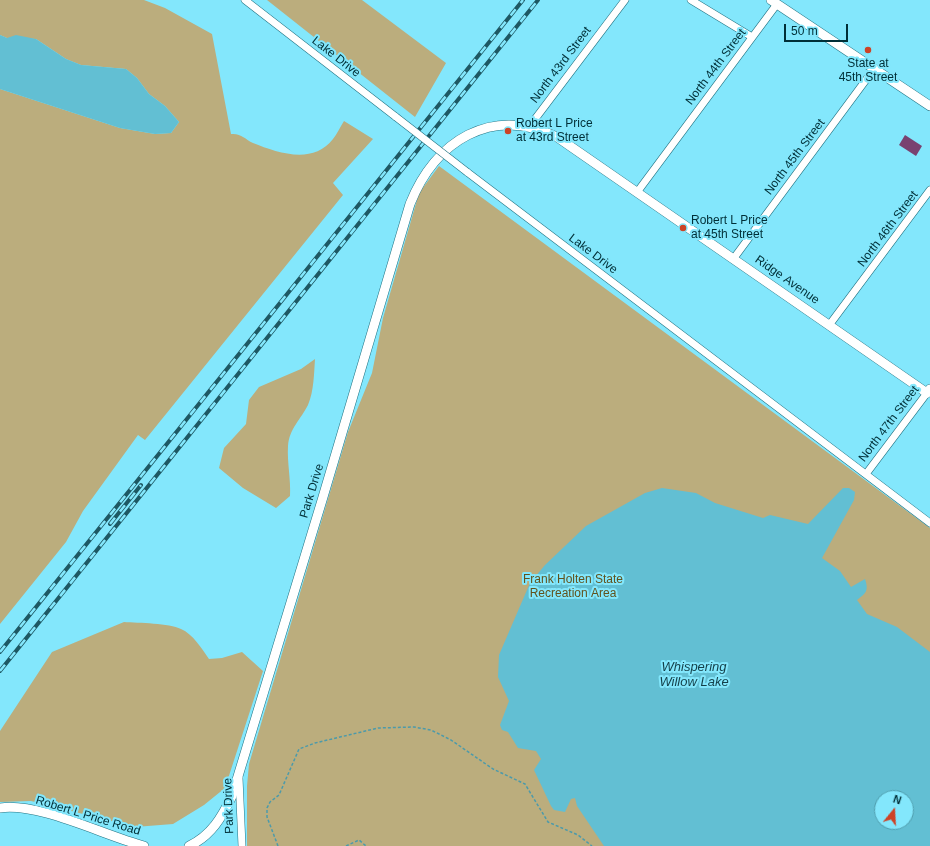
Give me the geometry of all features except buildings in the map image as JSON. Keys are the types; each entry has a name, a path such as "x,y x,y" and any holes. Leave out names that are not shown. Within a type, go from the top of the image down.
{"street":[{"name":"Lake Drive","path":"245,0 467,172 930,523"},
{"name":"North 43rd Street","path":"529,127 625,0"},
{"path":"691,0 752,36"},
{"path":"774,2 930,106"},
{"name":"North 44th Street","path":"638,191 752,36 774,2"},
{"name":"North 45th Street","path":"734,258 874,69"},
{"name":"Park Drive","path":"242,846 239,775 406,216 415,191 424,174 443,152 462,138 482,130 506,126 529,127"},
{"name":"Ridge Avenue","path":"529,127 546,132 570,145 929,391"},
{"name":"North 46th Street","path":"830,324 930,190"},
{"name":"North 47th Street","path":"866,474 929,391"},
{"path":"189,846 207,835 218,821 232,796 239,775"},
{"name":"Robert L Price Road","path":"0,808 25,809 49,814 144,846"}],"path":[{"path":"278,846 268,821 267,808 270,802 279,795 296,754 300,748 378,728 408,727 422,728 445,736 493,769 524,784 548,822 578,835 592,846"},
{"path":"346,846 357,840 363,842 366,846"}],"green space":[{"path":"0,0 144,0 165,8 212,34 231,134 240,135 253,143 273,150 295,154 316,152 325,147 333,139 344,121 373,139 333,183 343,195 145,440 138,435 83,511 66,542 0,624 0,89 120,128 155,134 171,133 179,122 165,106 149,94 137,78 126,69 81,65 66,59 36,39 7,38 0,35"},
{"path":"267,0 362,0 446,63 415,117"},
{"name":"Frank Holten State Recreation Area","path":"439,166 930,528 930,846 247,846 247,786 249,764 348,432 372,373 383,318 419,193"},
{"path":"315,359 310,400 293,429 289,440 288,452 290,496 276,508 243,488 219,468 224,448 246,424 249,400 259,387 301,369"},
{"path":"124,622 176,627 189,634 209,659 222,658 242,652 263,671 225,788 204,805 173,824 135,827 31,801 0,802 0,731 52,652"}],"water":[{"path":"0,35 7,38 16,35 36,39 66,59 81,65 126,69 137,78 149,94 165,106 179,122 171,133 155,134 120,128 0,89"},
{"name":"Whispering Willow Lake","path":"662,488 696,493 715,503 763,518 770,515 808,524 843,488 849,488 855,492 854,500 822,558 840,571 851,587 865,579 867,589 857,600 867,614 897,627 930,652 930,846 604,846 577,806 575,798 571,799 565,812 554,810 534,770 541,759 536,751 518,748 508,732 502,730 500,725 509,701 498,677 499,655 530,583 545,565 586,526 645,493"}],"railway":[{"path":"0,652 523,0"},
{"path":"0,671 538,0"},
{"path":"110,524 141,485"}],"place":[{"name":"State at 45th Street","path":"868,50"},
{"name":"Robert L Price at 43rd Street","path":"508,131"},
{"name":"Robert L Price at 45th Street","path":"683,228"}]}
